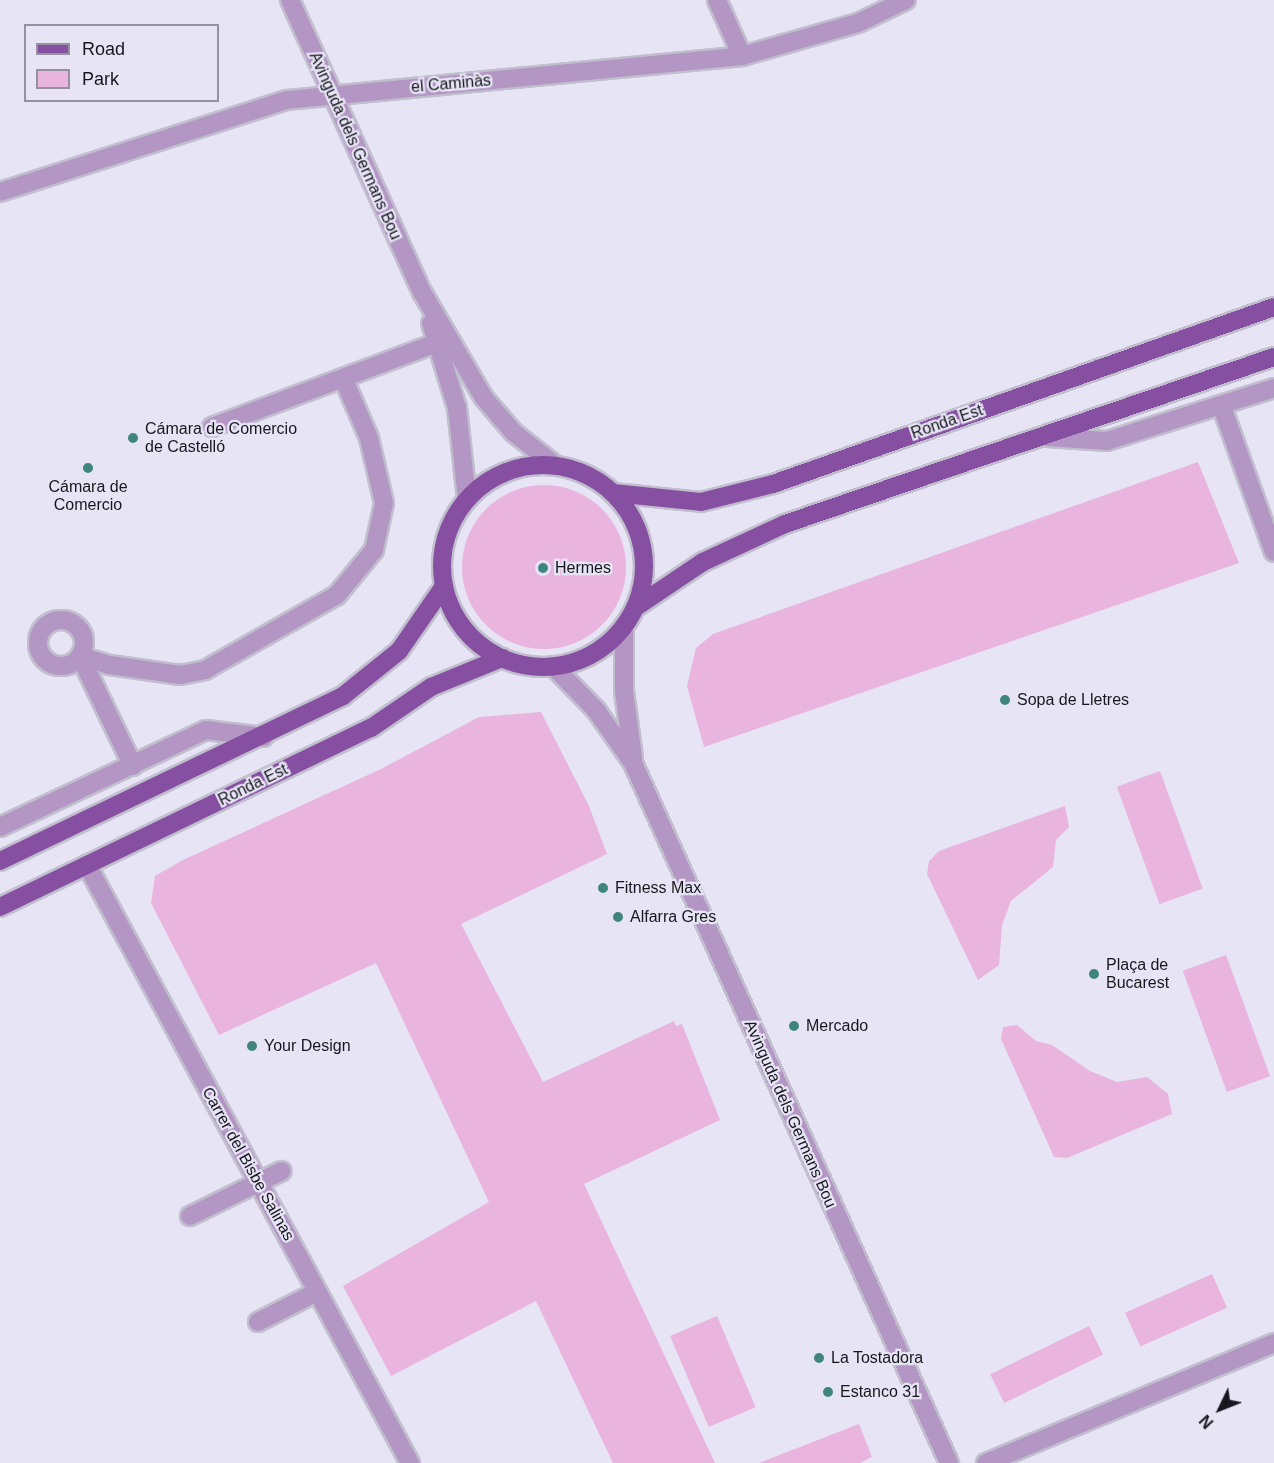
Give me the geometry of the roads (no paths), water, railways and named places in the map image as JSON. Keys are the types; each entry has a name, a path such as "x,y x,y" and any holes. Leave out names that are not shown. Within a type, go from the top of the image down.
{"main road":[{"name":"Ronda Est","path":"613,493 701,502 773,484 1274,307"},
{"path":"636,607 703,562 785,524 1048,437 1274,357"},
{"path":"555,465 583,472 613,493 633,521 643,547 644,576 636,607 624,626 593,654 553,666 534,667 502,658 464,629 444,586 445,539 467,498 507,471 555,465"},
{"path":"0,861 264,737 343,696 399,651 444,586"},
{"name":"Ronda Est","path":"0,907 371,728 431,687 502,658"}],"street":[{"name":"Avinguda dels Germans Bou","path":"290,0 422,292 484,398 513,432 555,465"},
{"path":"717,0 742,56"},
{"name":"el Caminàs","path":"0,192 287,100 742,56 858,23 906,0"},
{"name":"Avinguda dels Germans Bou","path":"422,292 457,408 467,498"},
{"path":"212,427 344,380 437,343"},
{"path":"133,766 80,656 110,665 180,675 205,670 337,595 374,550 384,503 369,438 344,380"},
{"path":"1048,437 1107,441 1222,407 1274,388"},
{"path":"1222,407 1274,552"},
{"name":"Avinguda dels Germans Bou","path":"624,626 624,691 633,763"},
{"name":"Avinguda dels Germans Bou","path":"553,666 596,710 633,763 949,1463"},
{"path":"0,827 206,730 264,737"},
{"name":"Carrer del Bisbe Salinas","path":"87,865 406,1462"},
{"path":"190,1216 282,1171"},
{"path":"258,1322 317,1292"},
{"path":"986,1463 1274,1343"}],"place":[{"name":"Cámara de Comercio de Castelló","path":"133,438"},
{"name":"Cámara de Comercio","path":"88,468"},
{"name":"Hermes","path":"543,568"},
{"name":"Sopa de Lletres","path":"1005,700"},
{"name":"Fitness Max","path":"603,888"},
{"name":"Alfarra Gres","path":"618,917"},
{"name":"Plaça de Bucarest","path":"1094,974"},
{"name":"Mercado","path":"794,1026"},
{"name":"Your Design","path":"252,1046"},
{"name":"La Tostadora","path":"819,1358"},
{"name":"Estanco 31","path":"828,1392"}]}
